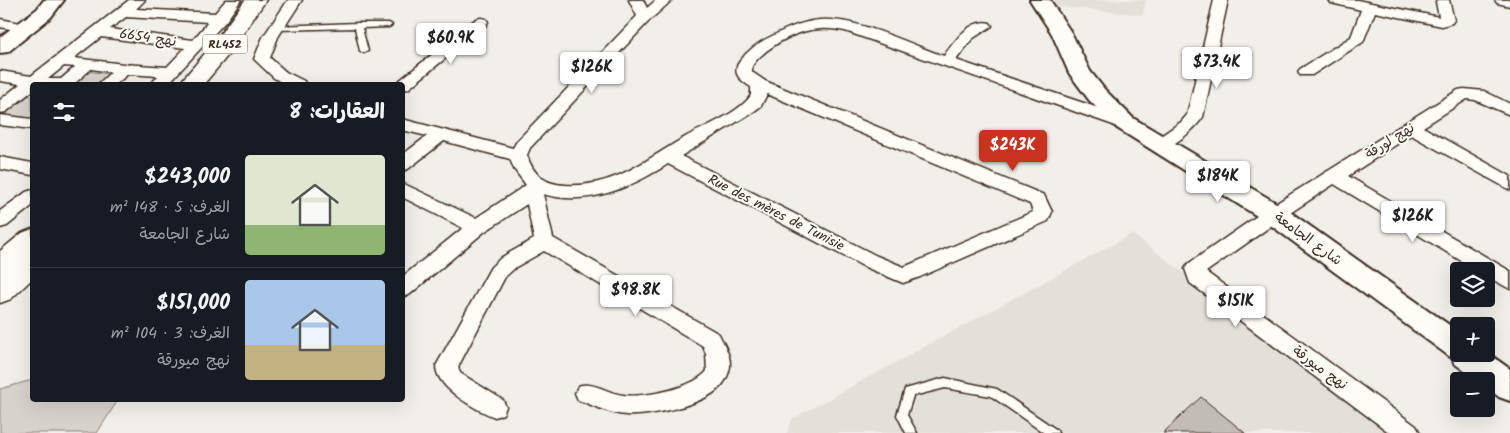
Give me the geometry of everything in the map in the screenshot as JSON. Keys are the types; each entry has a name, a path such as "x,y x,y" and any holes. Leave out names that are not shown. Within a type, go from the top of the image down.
{"highway":[{"name":"RL452","path":"193,82 222,50 256,0"},
{"name":"RL452","path":"215,82 241,51 274,0"},
{"path":"0,268 30,242"},
{"path":"0,291 30,264"}],"street":[{"path":"0,47 44,13 54,0"},
{"path":"35,81 99,32 120,8 138,0"},
{"path":"161,82 197,45 234,0"},
{"path":"293,82 280,75 262,59 262,53 295,0"},
{"path":"636,0 645,17"},
{"path":"586,394 623,405 636,406 692,394 709,384 717,375 720,363 717,351 711,340 544,242 534,188 520,165 518,155 535,132 645,17 665,0"},
{"name":"شارع الجامعة","path":"1040,0 1062,34 1080,73 1096,96 1125,123 1274,214 1450,342"},
{"path":"1161,144 1187,126 1195,116 1221,0"},
{"path":"1336,0 1442,22 1447,20 1443,2"},
{"path":"1502,0 1510,2"},
{"path":"120,8 220,18"},
{"path":"1306,72 1358,38 1370,8"},
{"path":"0,22 25,28"},
{"path":"405,83 481,22"},
{"path":"405,287 478,227 534,188 586,193 606,190 624,182 748,108 759,95 758,85 745,76 743,72 743,68 750,58 770,43 808,26 822,24 865,33 1070,106 1125,123"},
{"path":"947,62 972,32 985,26"},
{"name":"نهج 6654","path":"99,32 197,45"},
{"path":"62,61 124,69 172,72"},
{"path":"65,82 88,64"},
{"path":"108,82 124,69"},
{"path":"0,76 40,82"},
{"path":"0,108 30,85"},
{"name":"Rue des mères de Tunisie","path":"667,156 886,269 903,275 1041,216 1043,212 1037,200 758,85"},
{"name":"نهج لورقة","path":"1274,214 1467,93 1478,95 1510,110"},
{"path":"0,120 30,124"},
{"path":"405,125 440,136 518,155"},
{"path":"1410,128 1510,184"},
{"path":"405,163 440,136"},
{"path":"0,163 30,169"},
{"path":"1334,176 1510,281"},
{"path":"405,190 478,227"},
{"path":"0,221 30,198"},
{"name":"نهج ميورقة","path":"1274,214 1197,267 1195,273 1197,277 1408,433"},
{"path":"495,407 452,380 447,373 447,366 498,272 509,262 544,242"},
{"path":"1476,362 1510,386"}],"lane":[{"path":"276,28 389,24"},
{"path":"358,25 364,51"},
{"path":"912,433 902,415 909,392 946,383 993,392 1053,433"}],"shaded area":[{"path":"1046,0 1146,0 1143,15 1050,6"},
{"path":"84,71 111,74 101,82 71,82"},
{"path":"25,95 30,96 30,119 0,115"},
{"path":"1132,234 1398,433 787,433 792,419"},
{"path":"30,381 30,402 117,402 97,433 0,433 0,389"}],"building":[{"path":"1201,397 1245,433 1163,433"}]}
